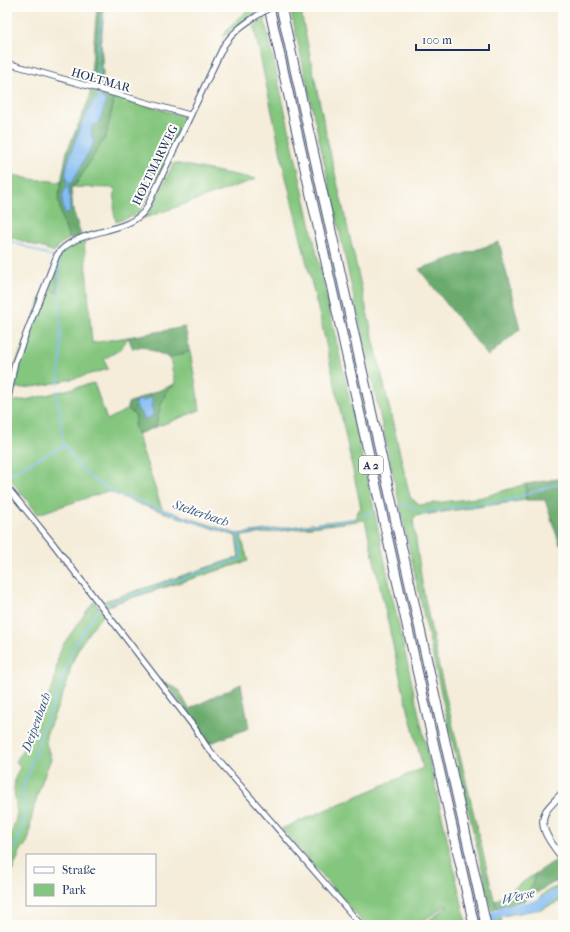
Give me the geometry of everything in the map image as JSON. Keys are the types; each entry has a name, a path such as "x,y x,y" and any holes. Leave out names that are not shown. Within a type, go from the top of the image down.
{"highway":[{"name":"A 2","path":"270,7 473,924"},
{"name":"A 2","path":"281,7 485,922"}],"street":[{"name":"HOLTMARWEG","path":"7,405 8,393 15,362 57,255 61,249 70,242 131,221 142,214 224,45 232,34 240,27 270,7"},
{"name":"HOLTMAR","path":"7,63 190,115"},
{"path":"7,487 189,721 207,747 360,925"},
{"path":"563,792 546,811 542,823 547,834 563,859"}],"green space":[{"path":"97,7 104,7 101,42 103,74 101,89 93,86 91,75"},
{"path":"250,7 262,8 222,37 227,30"},
{"path":"290,7 300,7 328,143 410,497 419,505 483,497 526,484 526,500 415,516 413,520 423,589 439,667 496,908 492,911 441,693"},
{"path":"264,17 466,922 465,925 422,925 447,907 447,905 416,925 365,925 281,829 423,768 403,690 365,520 241,536 248,561 106,607 102,602 239,557 236,536 142,505 108,491 38,514 7,475 7,432 10,402 30,399 94,383 107,420 128,409 136,416 134,425 162,509 237,534 357,518 358,512 361,508 323,330 284,169 254,27"},
{"path":"90,89 115,96 106,136 76,184 71,187 73,210 81,235 69,239 62,219 58,199 67,151 90,97"},
{"path":"115,96 186,117 140,211 136,215 116,222 114,213 115,188 70,187 76,184 106,136"},
{"path":"174,163 256,179 139,220 149,213"},
{"path":"7,173 30,179 61,182 62,184 59,198 62,218 69,239 60,244 55,252 7,236"},
{"path":"84,239 92,343 128,337 121,349 104,359 108,369 47,385 12,388 16,364 45,288 59,292 59,256 63,249"},
{"path":"499,242 520,329 488,356 419,269"},
{"path":"59,256 59,293 45,288"},
{"path":"185,327 190,351 170,358 142,346 133,349 128,337"},
{"path":"190,351 200,410 156,427 163,398 175,384 170,358"},
{"path":"175,384 163,399 156,427 138,434 134,425 136,416 128,409 128,403"},
{"path":"563,478 563,544 560,545 545,500 526,500 526,484"},
{"path":"94,601 104,614 79,647 71,666 67,684 46,735 46,743 51,759 36,800 28,840 21,850 7,884 7,850 17,814 14,790 15,778 20,767 16,762 37,723 54,683 58,658 62,646"},
{"path":"165,682 179,690 189,709 241,684 249,728 208,744"},
{"path":"556,860 563,869 563,880 553,883 523,901 523,896 531,888 535,874"},
{"path":"535,874 531,888 523,896 523,901 518,898 507,897 504,895"},
{"path":"563,886 563,900 542,909 501,916 502,925 495,925 492,913 503,906 514,906 539,900 543,894 549,890"},
{"path":"504,895 507,897 518,898 521,901 496,908 494,901"}],"water":[{"path":"99,97 105,99 106,103 98,124 93,125 91,134 94,142 72,183 67,184 66,171 74,143 89,110"},
{"path":"66,187 69,188 70,211 66,214 63,208 62,200"},
{"path":"149,397 153,400 151,407 153,415 148,419 145,419 136,407 135,402 139,400 144,401"}],"waterway":[{"path":"98,88 100,80 97,59 103,7"},
{"path":"98,93 99,97"},
{"name":"Stelterbach","path":"7,240 53,257"},
{"name":"Stelterbach","path":"58,384 61,357 59,260"},
{"name":"Stelterbach","path":"57,391 63,441"},
{"name":"Stelterbach","path":"64,444 74,460 83,470 95,481 115,493 199,523 238,535 355,519"},
{"path":"7,475 65,445"},
{"name":"Stelterbach","path":"423,512 513,499 563,482"},
{"name":"Stelterbach","path":"401,505 407,505 416,509"},
{"name":"Stelterbach","path":"363,515 373,511"},
{"name":"Deipenbach","path":"106,604 242,558 238,535"},
{"name":"Deipenbach","path":"7,869 24,824 25,802 22,791 24,782 31,770 31,761 36,754 41,732 56,697 73,647 98,609"},
{"name":"Werse","path":"479,925 504,910 538,905 555,895 563,893"}]}
